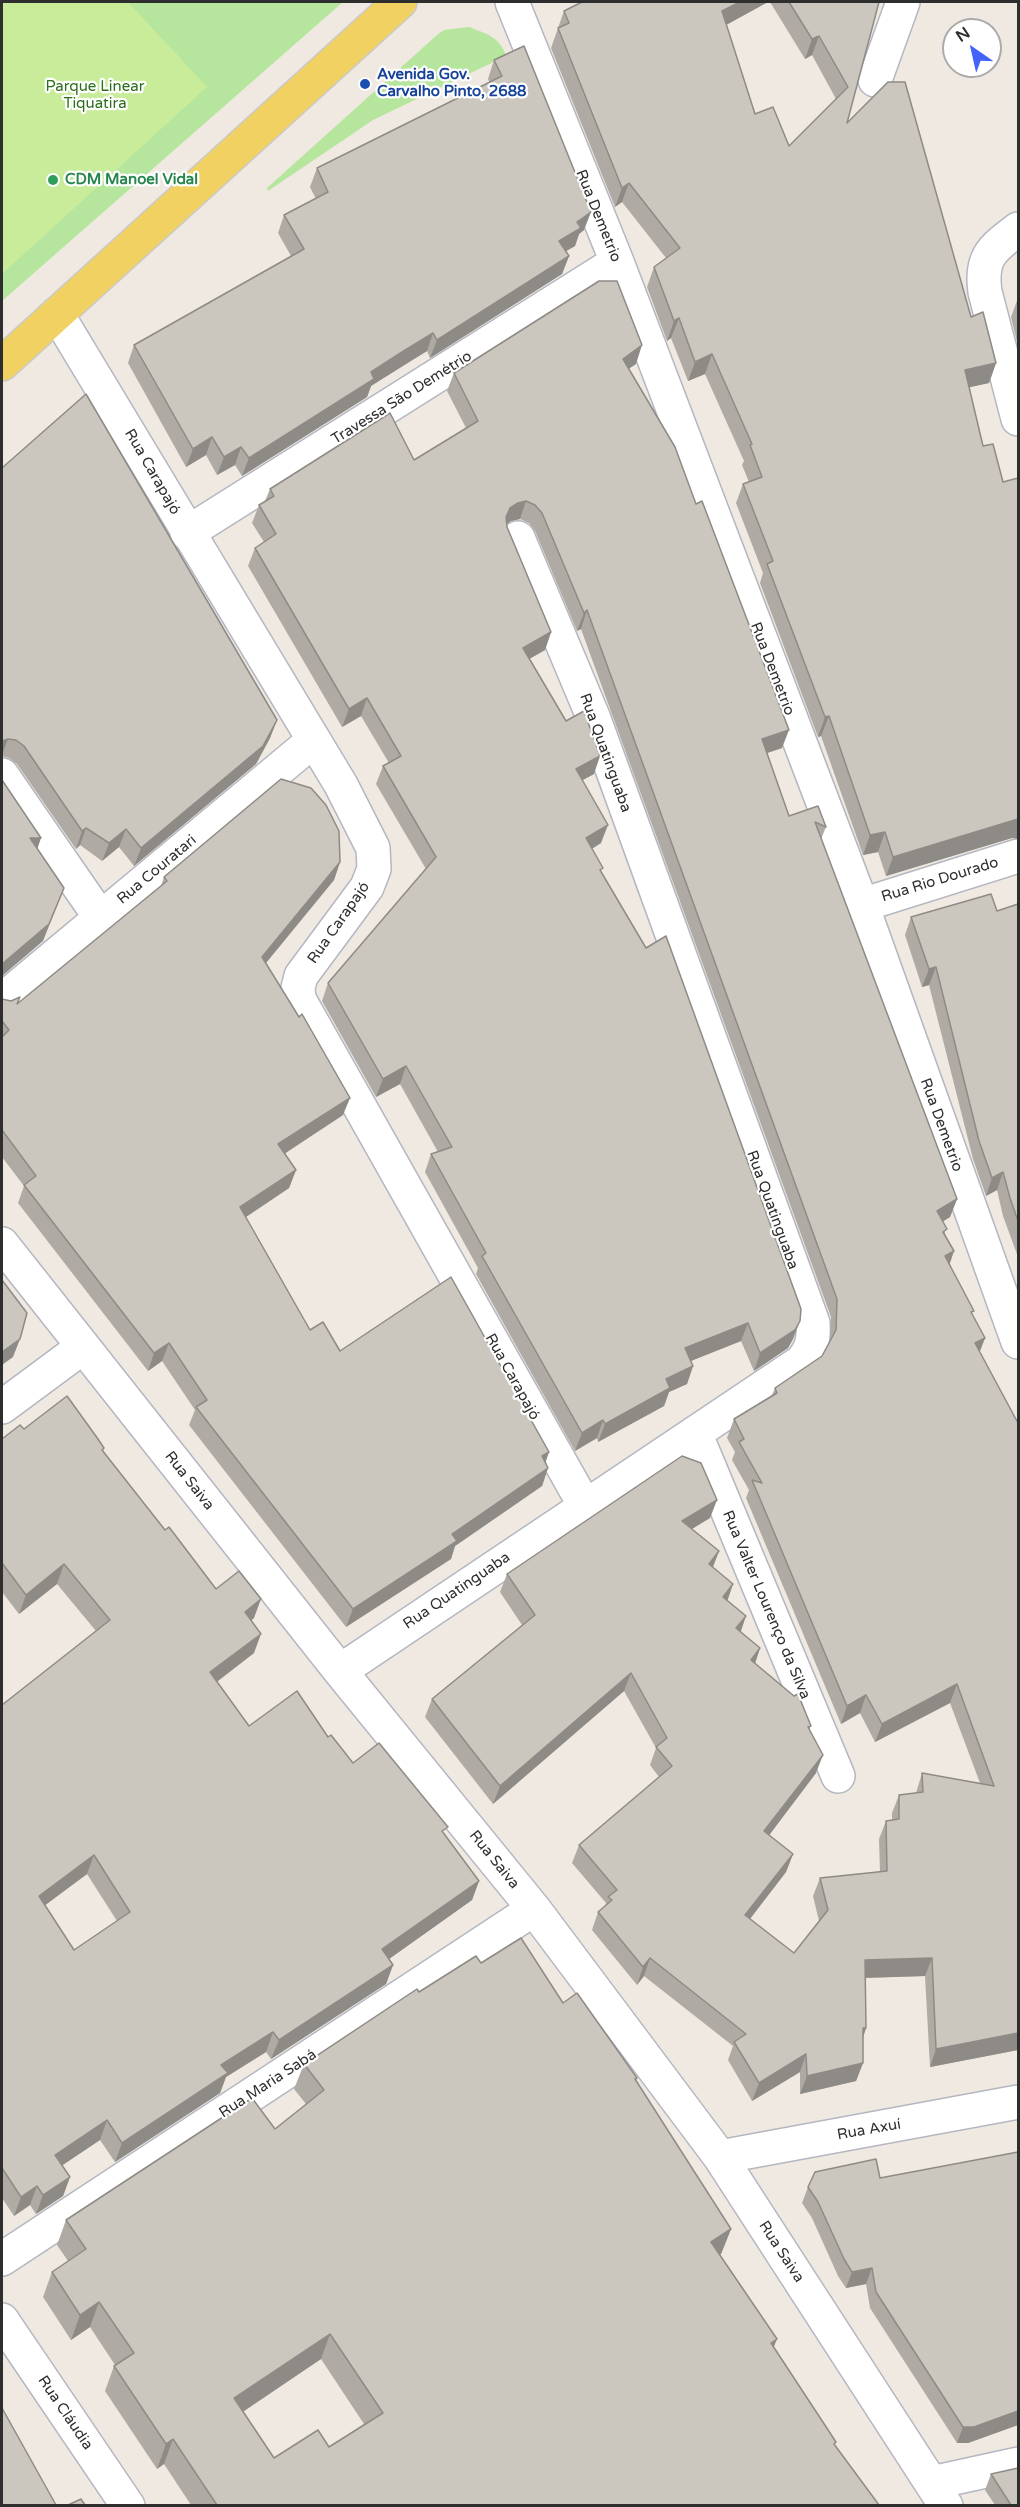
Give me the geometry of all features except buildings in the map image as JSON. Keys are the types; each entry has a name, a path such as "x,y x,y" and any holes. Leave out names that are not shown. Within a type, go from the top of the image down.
{"main road":[{"path":"2,364 400,2"}],"street":[{"name":"Rua Demetrio","path":"512,2 617,262 862,905 1018,1342"},
{"path":"875,80 903,2"},
{"path":"1018,229 988,255 982,271 985,292 1018,419"},
{"name":"Travessa São Demétrio","path":"187,533 617,262"},
{"name":"Rua Carapajó","path":"57,314 364,827 373,848 374,869 367,886 301,976 298,988 299,999 585,1506"},
{"name":"Rua Quatinguaba","path":"340,1671 585,1506 696,1435 801,1362 811,1350 813,1323 594,719 518,538"},
{"name":"Rua Couratari","path":"2,1000 314,740"},
{"path":"2,775 100,917"},
{"name":"Rua Rio Dourado","path":"862,905 1018,856"},
{"name":"Rua Saiva","path":"2,1244 340,1671 534,1909 720,2157 938,2494"},
{"path":"2,1407 82,1347"},
{"name":"Rua Valter Lourenço da Silva","path":"696,1435 838,1776"},
{"name":"Rua Maria Sabá","path":"2,2259 534,1909"},
{"name":"Rua Axuí","path":"720,2157 1018,2102"},
{"name":"Rua Cláudia","path":"2,2320 128,2505"},
{"path":"938,2494 1018,2464"}],"green space":[{"name":"CDM Manoel Vidal","path":"2,2 343,2 2,301"},
{"name":"CDM Manoel Vidal","path":"2,2 128,2 207,87 2,274"},
{"path":"469,27 496,40 506,56 373,120 268,191 267,188 437,35 444,30"}],"place":[{"name":"Avenida Gov. Carvalho Pinto, 2688","path":"365,84"},
{"name":"CDM Manoel Vidal","path":"53,180"}],"park label":[{"name":"Parque Linear Tiquatira","path":"95,96"}]}
